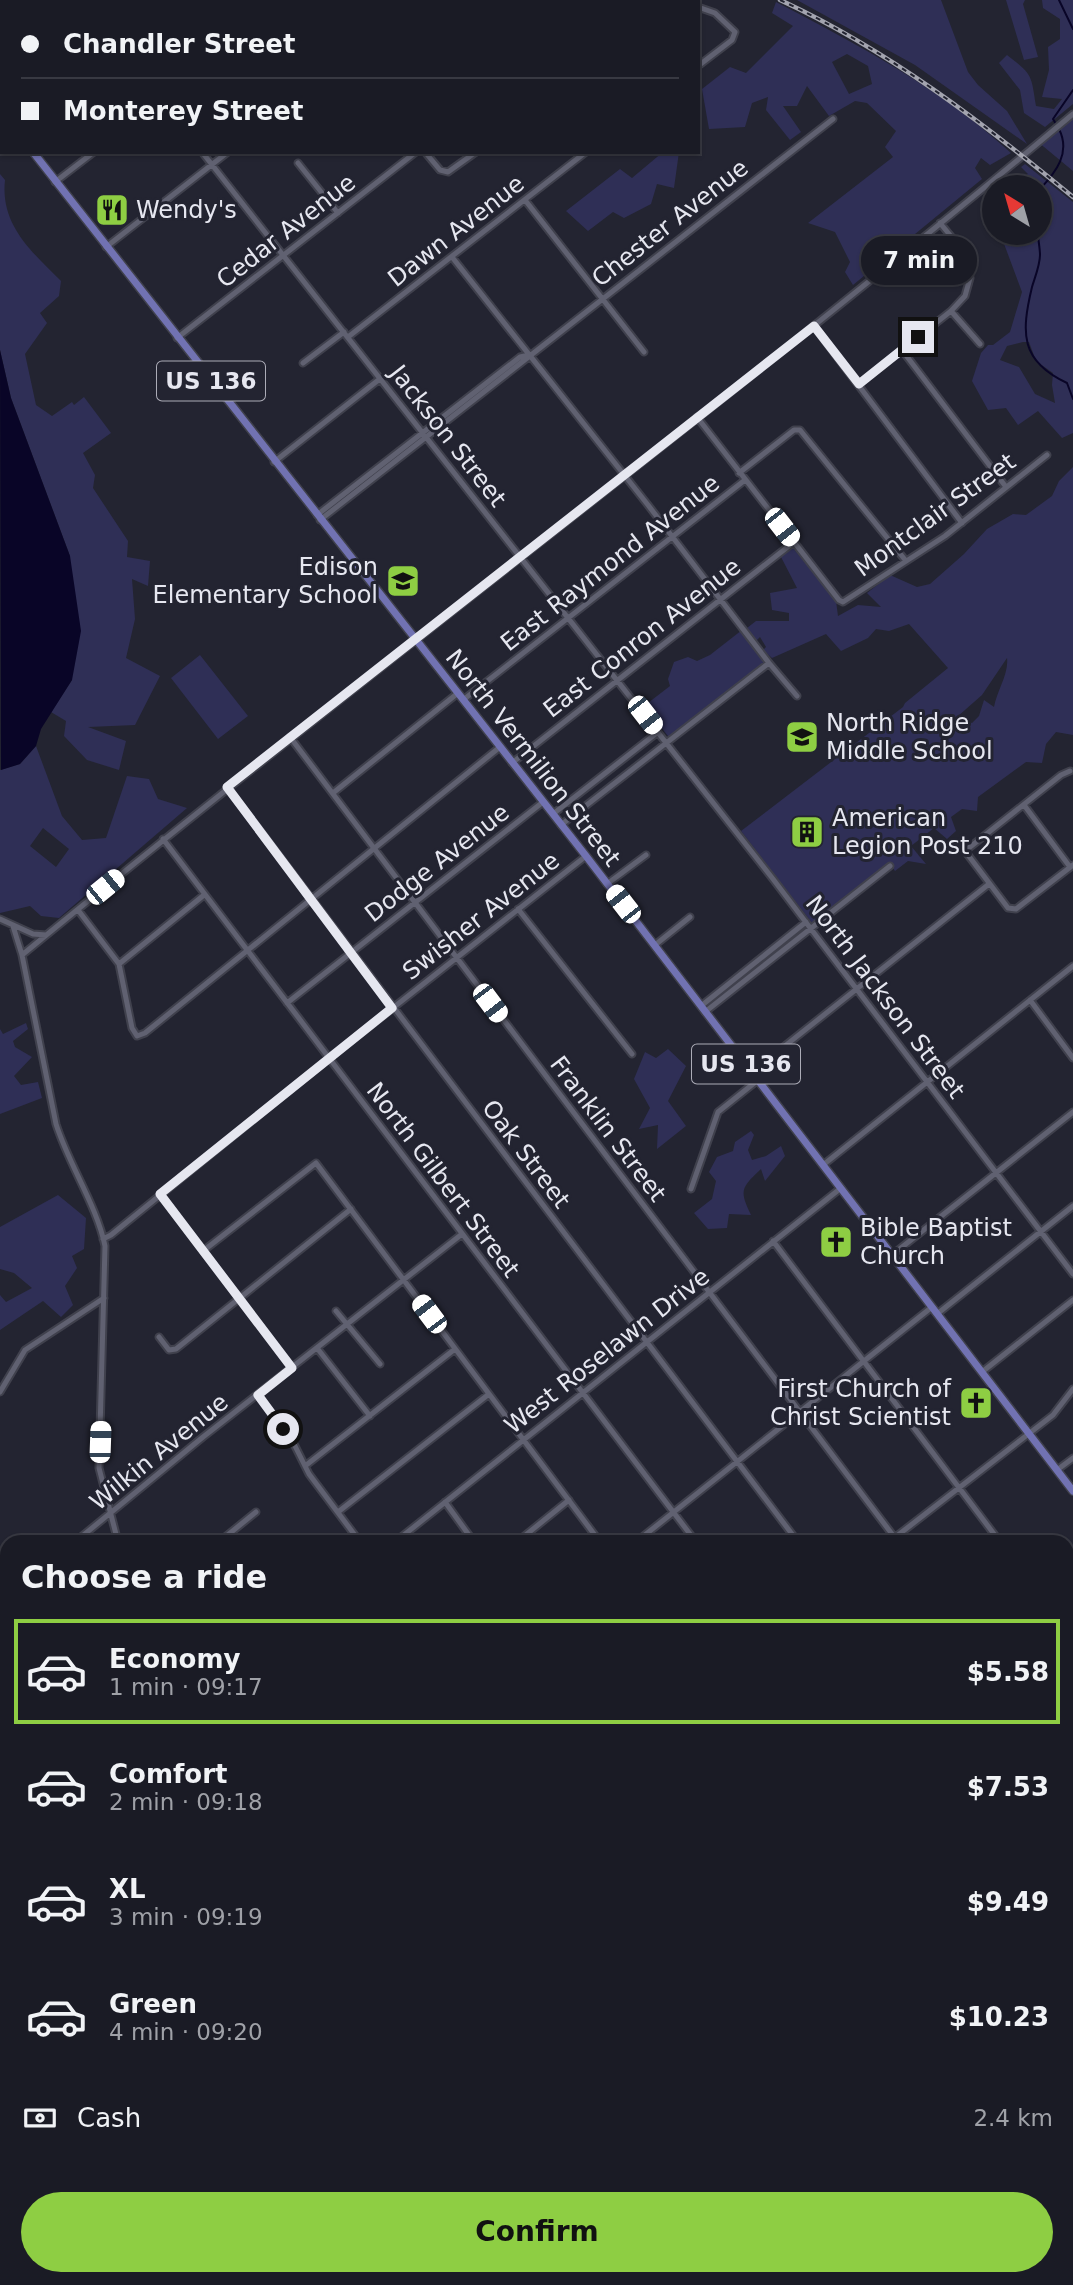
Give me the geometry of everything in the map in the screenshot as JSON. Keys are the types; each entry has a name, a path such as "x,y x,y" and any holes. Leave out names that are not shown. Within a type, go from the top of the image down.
{"main road":[{"name":"North Vermilion Street","path":"34,154 586,856 1073,1491"}],"street":[{"path":"700,8 715,13 735,32"},
{"path":"735,32 742,30"},
{"path":"700,64 732,40 735,32"},
{"path":"22,955 227,787 814,326 1070,116"},
{"name":"Chester Avenue","path":"318,517 492,382 520,357 529,355 834,119"},
{"path":"55,182 91,154"},
{"name":"Jackson Street","path":"204,154 666,742"},
{"path":"106,247 225,154"},
{"name":"Cedar Avenue","path":"177,338 413,154"},
{"path":"427,154 440,170 449,172 473,154"},
{"name":"Dawn Avenue","path":"303,363 346,335 452,257 583,154"},
{"path":"298,163 338,213"},
{"path":"525,200 644,352"},
{"path":"859,384 951,311 965,296 970,278 968,263 940,223"},
{"path":"452,257 797,696"},
{"path":"951,311 980,344"},
{"path":"814,326 962,523"},
{"path":"902,350 1006,487"},
{"path":"274,462 381,378"},
{"path":"697,417 794,542"},
{"name":"East Raymond Avenue","path":"739,473 794,430 800,430 906,561"},
{"name":"Montclair Street","path":"794,542 843,603 962,523 1047,455"},
{"name":"East Raymond Avenue","path":"333,793 568,618 745,480"},
{"name":"East Conron Avenue","path":"512,763 794,542"},
{"path":"561,825 769,663"},
{"path":"553,814 658,732"},
{"name":"Franklin Street","path":"290,737 890,1535"},
{"name":"North Jackson Street","path":"666,742 1073,1274"},
{"path":"78,910 120,964 132,1028 137,1036 145,1033 500,747"},
{"path":"1024,805 1072,866 1016,909 1008,908 964,851 1061,775 1070,771"},
{"name":"Oak Street","path":"227,787 793,1535"},
{"name":"Dodge Avenue","path":"287,1003 543,802"},
{"name":"North Gilbert Street","path":"163,839 691,1535"},
{"path":"607,884 646,855"},
{"name":"Swisher Avenue","path":"103,1239 586,856"},
{"path":"703,1009 808,925 890,866"},
{"path":"752,1072 989,884"},
{"path":"120,964 204,895"},
{"path":"518,909 632,1054"},
{"path":"655,945 690,917"},
{"path":"0,919 33,934 46,935"},
{"path":"13,926 22,955 56,1124 103,1239 99,1468 116,1535"},
{"path":"823,1165 1073,966"},
{"path":"1030,1000 1073,1058"},
{"path":"691,1189 719,1112 758,1080"},
{"path":"892,1255 1073,1112"},
{"path":"203,1251 316,1163 595,1535"},
{"name":"West Roselawn Drive","path":"404,1535 841,1188"},
{"path":"160,1194 292,1368"},
{"path":"937,1314 1073,1206"},
{"path":"159,1337 169,1350 176,1349 351,1209"},
{"name":"Wilkin Avenue","path":"84,1535 462,1234"},
{"path":"773,1241 995,1535"},
{"path":"0,1392 25,1350 104,1298"},
{"path":"982,1372 1073,1300"},
{"path":"645,1535 932,1307"},
{"path":"336,1311 380,1364"},
{"path":"317,1348 370,1416"},
{"path":"305,1466 455,1349"},
{"path":"900,1535 1053,1415 1073,1389"},
{"path":"338,1512 489,1394"},
{"path":"258,1395 355,1535"},
{"path":"1057,1470 1073,1458"},
{"path":"526,1535 569,1500"},
{"path":"445,1503 469,1535"},
{"path":"228,1535 256,1512"}],"shaded area":[{"path":"797,0 941,0 968,72 978,85 1007,111 1027,144 915,65"},
{"path":"1006,0 1025,0 1023,4 1038,57 1024,60"},
{"path":"1042,0 1073,0 1073,104 1045,127 1024,113 1020,90 999,63 1007,55 1022,67 1029,76 1036,106 1054,109 1062,99 1042,97 1049,70 1048,47 1060,39 1060,19 1043,8"},
{"path":"776,2 869,52 929,89 985,130 1011,153 990,165 981,158 975,168 982,179 853,285 845,272 850,262 835,232 808,223 893,157 885,147 896,131 867,103 855,101 829,116 807,86 797,106 783,106 801,132 790,140 766,110 768,97 752,103 745,127 709,129 702,89 730,67 746,73 793,26 772,13","holes":["847,54 868,66 872,84 849,94 832,62"]},
{"path":"1073,114 1073,171 1038,142"},
{"path":"661,154 679,154 674,188 657,184 651,204 624,218 613,212 588,231 566,211 620,169 632,178"},
{"path":"1025,164 1039,175 1026,175 1021,167"},
{"path":"0,174 5,180 8,211 20,237 61,281 59,296 40,313 47,323 25,354 36,405 52,416 84,397 111,433 83,453 95,475 93,488 128,541 127,557 150,561 148,586 132,579 135,619 126,658 160,676 135,725 88,727 126,741 119,770 87,760 64,736 66,721 51,712 72,680 70,556 11,398 0,350"},
{"path":"1052,185 1073,202 1073,433 1062,438 1038,411 1018,425 1006,408 988,410 972,381 981,353 988,345 993,345 1010,332 1022,292 1004,245 1052,245","holes":["1029,342 1036,361 1053,373 1055,403 1035,394 1019,367 1000,360 1007,346"]},
{"path":"0,350 11,398 70,556 81,631 72,680 41,729 36,746 20,764 1,770"},
{"path":"1073,467 1073,735 1056,732 1046,744 1042,763 1026,762 978,797 977,811 962,809 951,817 956,831 947,839 934,828 911,846 926,864 908,861 895,871 889,863 812,923 741,831 903,707 948,668 909,624 889,631 876,629 868,638 841,651 826,634 772,658 763,650 766,647 760,637 756,641 747,628 756,621 789,621 789,613 772,610 770,593 797,588 781,557 793,548 836,601 838,616 858,605 881,607 867,593 890,575 917,587 930,584 987,529 1013,514 1026,515 1052,496 1059,481","holes":["1007,658 994,707 984,700 979,716 972,723 957,717 982,695"]},
{"path":"742,630 763,659 763,665 672,736 668,736 644,706 670,686 668,679 674,662 688,657 697,661 710,655"},
{"path":"200,655 248,716 218,739 171,678"},
{"path":"36,746 62,816 82,840 106,838 127,776 149,779 158,799 187,808 59,918 41,916 30,906 0,913 0,770 20,764","holes":["43,828 69,849 56,867 30,846"]},
{"path":"26,1023 28,1029 13,1041 15,1047 32,1057 14,1076 21,1085 38,1082 42,1098 0,1114 0,1029 3,1034"},
{"path":"668,1049 686,1066 668,1101 686,1126 657,1149 658,1125 639,1129 650,1108 634,1079 645,1052 656,1058"},
{"path":"751,1131 754,1135 748,1150 752,1160 766,1156 781,1146 785,1156 765,1181 761,1169 746,1185 745,1200 751,1215 729,1214 727,1228 708,1229 694,1213 712,1199 716,1181 709,1172 717,1157 733,1151 735,1142"},
{"path":"58,1195 86,1218 84,1249 72,1256 77,1268 65,1286 73,1305 61,1317 43,1301 0,1330 0,1295 6,1302 32,1288 14,1273 0,1269 0,1227"}],"waterway":[{"path":"1059,0 1073,29"},
{"path":"1056,124 1053,119 1073,90"},
{"path":"1052,175 1062,154 1059,129"},
{"path":"1039,245 1040,259 1026,318 1028,344 1040,365 1067,383 1073,399"}],"railway":[{"path":"780,0 859,41 933,89 1073,197"}],"place":[{"name":"Wendy's","path":"112,210"},
{"name":"Edison Elementary School","path":"403,581"},
{"name":"North Ridge Middle School","path":"802,737"},
{"name":"American Legion Post 210","path":"807,832"},
{"name":"Bible Baptist Church","path":"836,1242"},
{"name":"First Church of Christ Scientist","path":"976,1403"}],"route":[{"path":"283,1429 258,1395 292,1368 160,1194 392,1008 227,787 814,326 859,384 918,337"}]}
